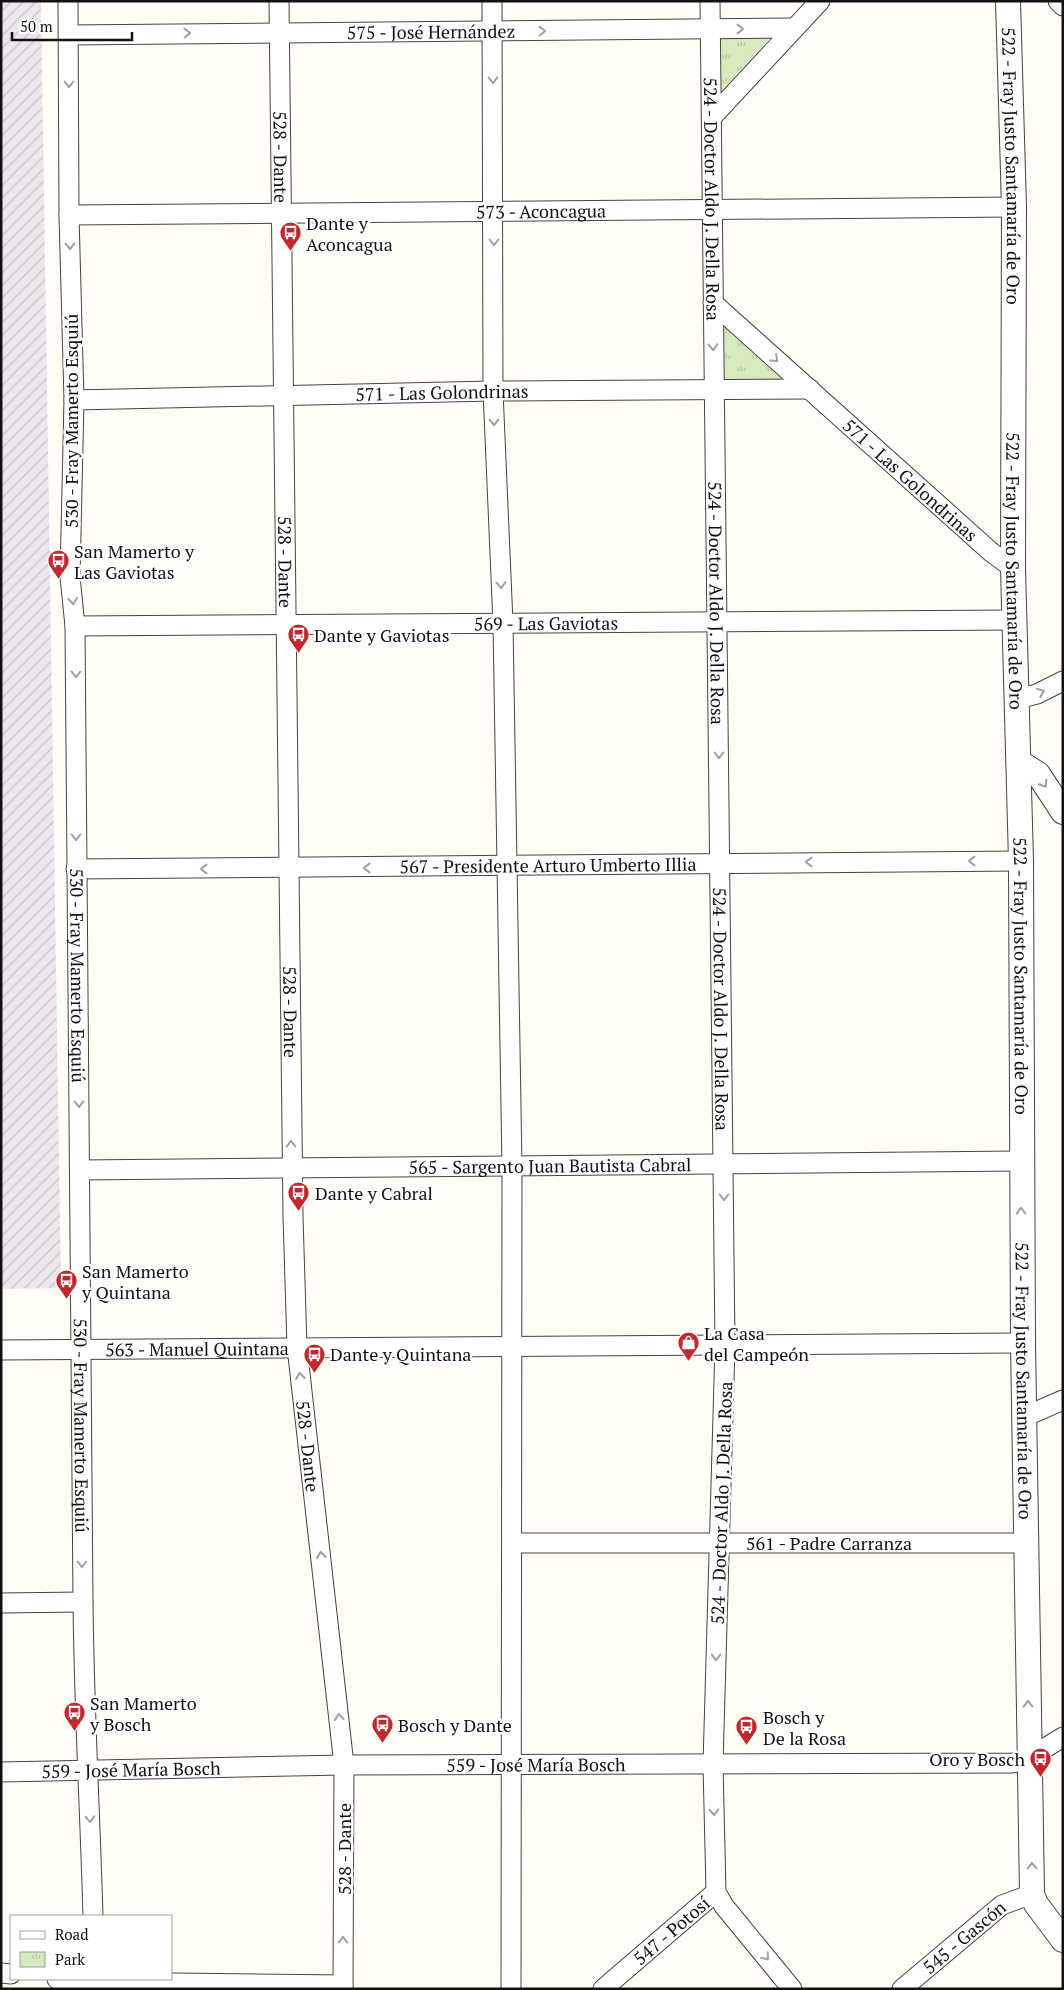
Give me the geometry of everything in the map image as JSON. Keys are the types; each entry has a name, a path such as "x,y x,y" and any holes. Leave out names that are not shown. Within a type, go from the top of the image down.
{"street":[{"name":"530 - Fray Mamerto Esquiú","path":"68,1 69,215 74,400 70,577 75,626 82,1602 85,1732 93,1915"},
{"name":"528 - Dante","path":"279,1 283,212 282,396 288,868 292,1167 297,1347 344,1765 343,1987"},
{"path":"492,1 493,391 503,623 512,1168 511,1989"},
{"name":"524 - Doctor Aldo J. Della Rosa","path":"710,1 725,1346 713,1764 716,1892"},
{"path":"712,117 820,1"},
{"name":"522 - Fray Justo Santamaría de Oro","path":"1008,1 1014,207 1013,568 1016,620 1021,861 1022,1343 1032,1894 1043,1916 1063,1940"},
{"path":"1058,1 1063,6"},
{"name":"575 - José Hernández","path":"68,35 794,28"},
{"name":"573 - Aconcagua","path":"69,215 494,212 713,208 1014,207"},
{"name":"571 - Las Golondrinas","path":"713,303 991,552 1013,568"},
{"name":"571 - Las Golondrinas","path":"74,400 493,391 810,389"},
{"name":"569 - Las Gaviotas","path":"75,626 285,623 1016,620"},
{"path":"1017,699 1037,694 1063,681"},
{"path":"1019,762 1038,774 1063,812"},
{"name":"567 - Presidente Arturo Umberto Illia","path":"76,869 507,867 719,863 1021,861"},
{"name":"565 - Sargento Juan Bautista Cabral","path":"80,1170 292,1167 512,1168 1021,1161"},
{"name":"563 - Manuel Quintana","path":"1,1350 511,1345 725,1346 1022,1343"},
{"path":"1024,1417 1063,1400"},
{"name":"561 - Padre Carranza","path":"513,1543 1025,1543"},
{"path":"1,1603 82,1602"},
{"name":"559 - José María Bosch","path":"1,1772 344,1765 1014,1763 1029,1758 1063,1736"},
{"path":"716,1892 724,1906 792,1989"},
{"name":"547 - Potosí","path":"603,1989 716,1892"},
{"name":"545 - Gascón","path":"902,1989 1002,1905 1032,1894"},
{"path":"66,1980 95,1983 343,1987"}],"shaded area":[{"path":"1,1 41,1 61,1288 1,1289"}],"green space":[{"path":"774,34 719,93 717,36"},
{"path":"716,316 789,384 719,381"}],"place":[{"name":"Dante y Aconcagua","path":"290,252"},
{"name":"San Mamerto y Las Gaviotas","path":"58,580"},
{"name":"Dante y Gaviotas","path":"298,654"},
{"name":"Dante y Cabral","path":"299,1212"},
{"name":"San Mamerto y Quintana","path":"66,1300"},
{"name":"La Casa del Campeón","path":"688,1362"},
{"name":"Dante y Quintana","path":"314,1373"},
{"name":"San Mamerto y Bosch","path":"74,1732"},
{"name":"Bosch y Dante","path":"382,1744"},
{"name":"Bosch y De la Rosa","path":"747,1746"},
{"name":"Oro y Bosch","path":"1041,1778"}]}
